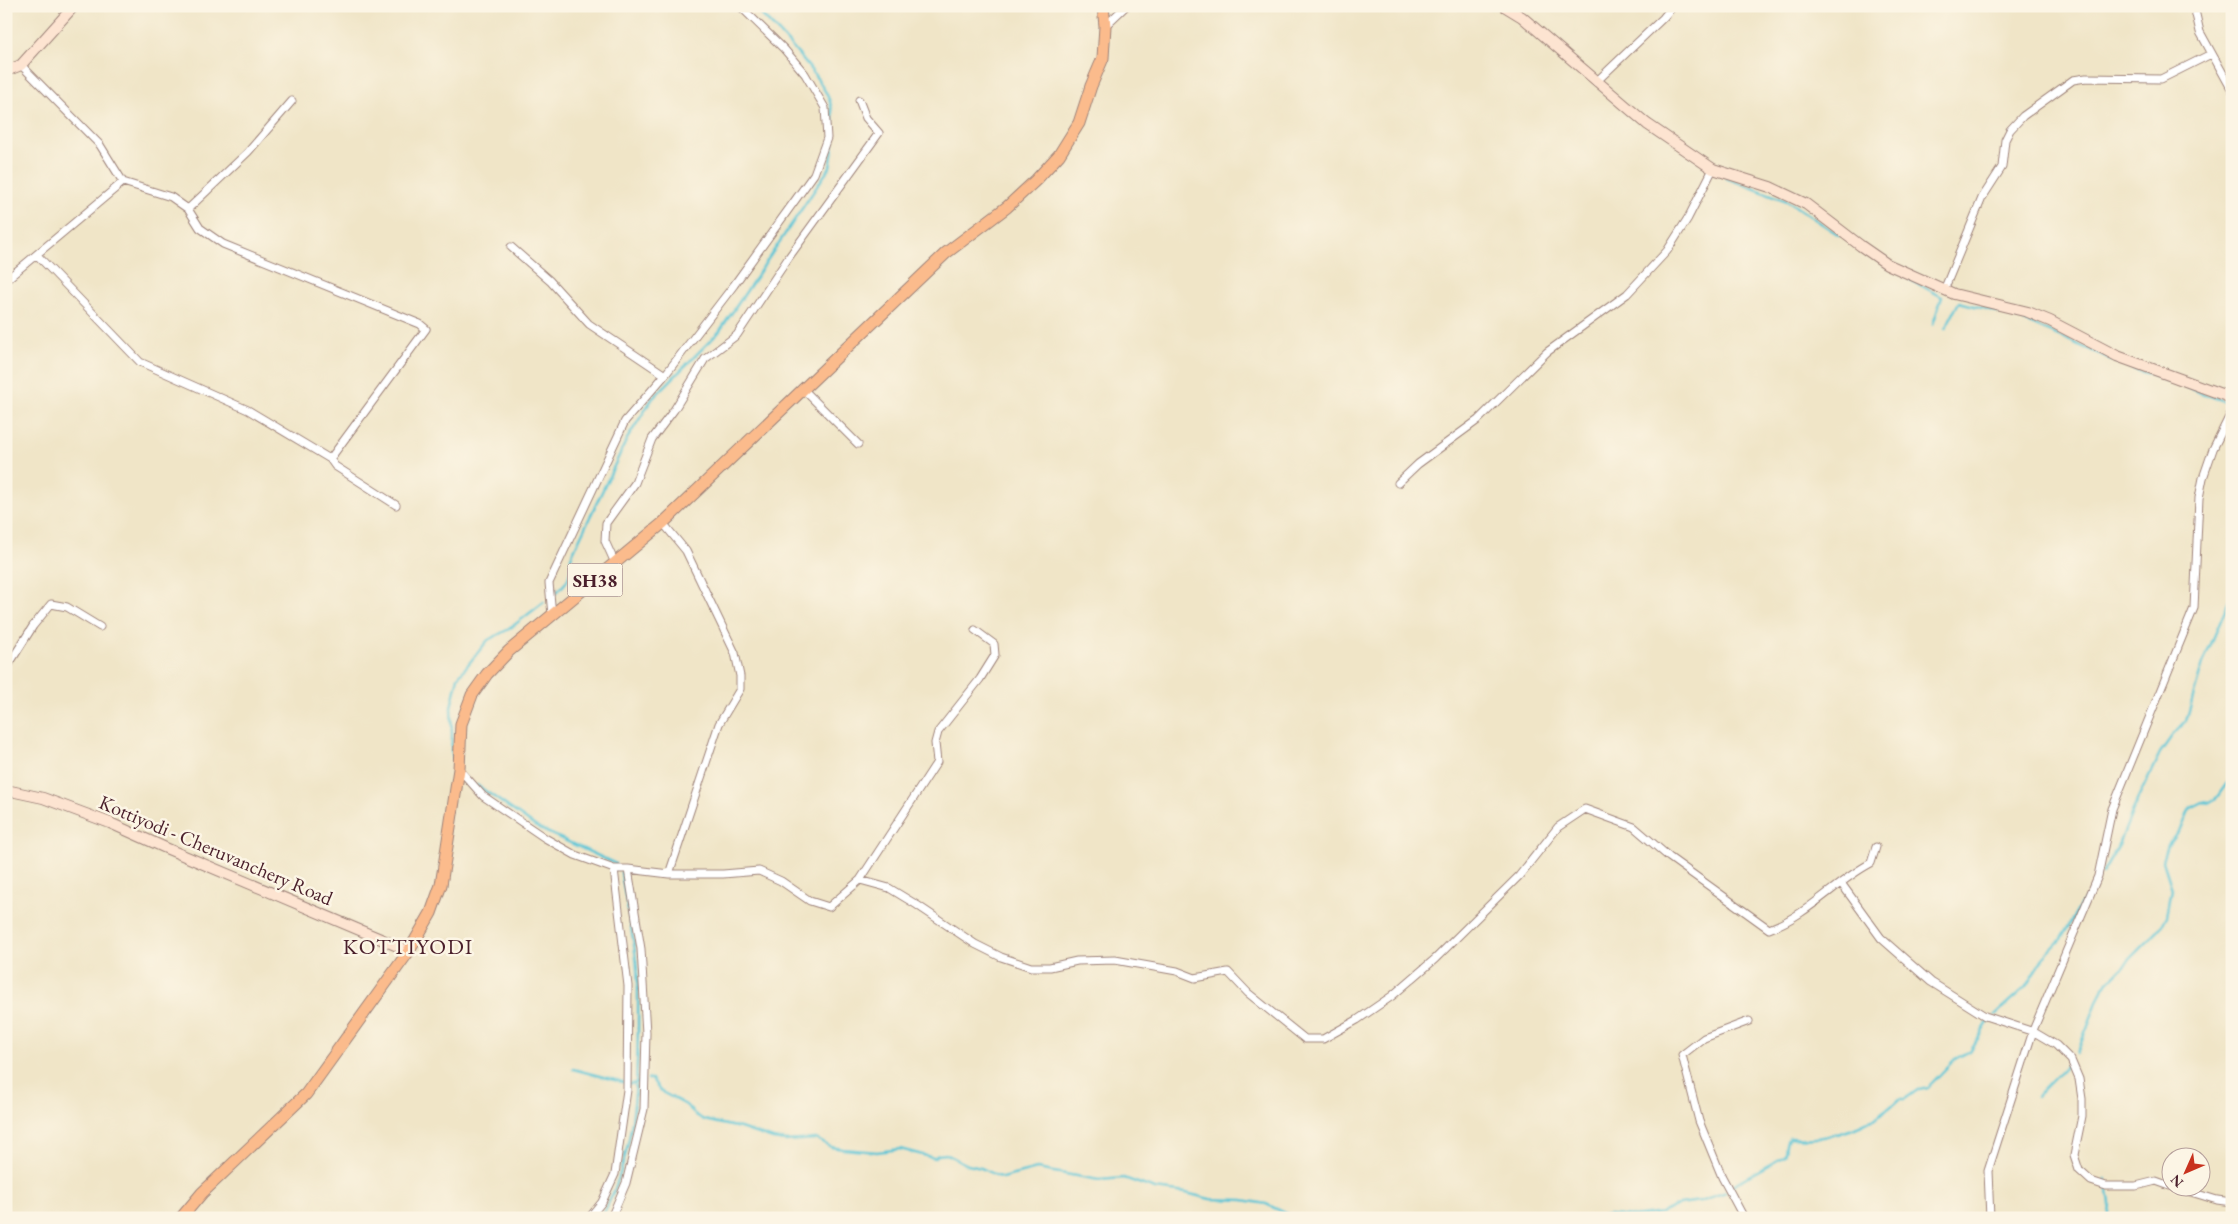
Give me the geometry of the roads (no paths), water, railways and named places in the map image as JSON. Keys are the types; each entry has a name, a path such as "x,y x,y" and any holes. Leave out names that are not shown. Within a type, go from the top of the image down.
{"main road":[{"path":"6,71 21,65 74,6"},
{"name":"SH38","path":"181,1218 202,1194 306,1094 409,951 431,913 441,885 459,769 461,724 472,695 487,674 509,651 663,523 802,388 836,359 946,253 1006,207 1036,180 1059,155 1079,123 1091,86 1103,58 1105,26 1103,6"},
{"path":"1504,6 1522,17 1647,124 1713,169 1770,187 1806,204 1887,264 1954,294 2028,312 2050,321 2118,356 2232,398"},
{"name":"Kottiyodi - Cheruvanchery Road","path":"6,790 43,798 110,823 409,951"}],"street":[{"path":"552,615 548,583 625,421 665,375 734,285 814,174 827,138 825,108 805,74 784,49 740,6"},
{"path":"1105,26 1126,6"},
{"path":"1596,82 1663,18 1673,6"},
{"path":"2194,6 2200,32 2232,90"},
{"path":"1944,290 1982,198 2002,167 2005,140 2010,130 2023,116 2073,80 2086,78 2161,78 2211,54"},
{"path":"21,65 100,146 124,182 171,197 188,209 200,228 223,244 420,324 426,330 330,459"},
{"path":"615,563 605,542 606,524 635,483 652,439 674,410 705,359 737,335 789,256 879,133 866,118 859,100"},
{"path":"188,209 248,152 292,101"},
{"path":"1398,483 1418,464 1478,420 1547,352 1627,294 1667,251 1688,218 1713,169"},
{"path":"6,280 124,182"},
{"path":"511,247 550,280 589,324 665,375"},
{"path":"37,255 140,362 248,410 330,459 335,466 396,505"},
{"path":"802,388 858,444"},
{"path":"1990,1218 1988,1171 2034,1032 2098,876 2112,808 2194,608 2201,485 2213,449 2232,410"},
{"path":"663,523 686,551 735,653 740,676 740,689 719,724 669,874"},
{"path":"6,669 33,626 51,604 67,607 100,628"},
{"path":"459,769 483,796 575,855 614,869 628,868 669,874 723,874 759,871 782,881 810,901 828,907 860,880 937,762 935,742 938,732 980,679 995,655 994,644 974,630"},
{"path":"860,880 889,888 918,905 975,944 1001,957 1031,967 1050,967 1077,960 1115,960 1178,971 1195,978 1228,972 1248,993 1305,1039 1323,1040 1392,996 1435,959 1492,904 1518,876 1558,827 1586,809 1634,827 1669,857 1769,929 1785,923 1854,872 1870,863 1876,847"},
{"path":"611,1218 626,1183 644,1109 646,1033 641,949 628,868"},
{"path":"589,1218 602,1202 615,1174 627,1090 628,986 614,869"},
{"path":"1841,883 1881,938 1931,982 1985,1016 2034,1032 2056,1045 2071,1060 2079,1079 2082,1116 2074,1154 2080,1170 2091,1181 2106,1186 2136,1186 2156,1181 2160,1182"},
{"path":"1744,1218 1722,1177 1699,1121 1682,1055 1704,1038 1749,1021"},
{"path":"2204,1196 2232,1202"}],"waterway":[{"path":"553,595 568,579 571,569 571,557 627,439 652,399 719,332 830,167 833,129 831,106 827,95 820,82 798,53 753,6"},
{"path":"1726,178 1787,201 1839,235"},
{"path":"1909,279 1942,297 1933,324"},
{"path":"1945,329 1959,302 2013,316 2138,371 2228,402"},
{"path":"2102,874 2119,845 2134,807 2160,753 2186,721 2203,663 2232,594"},
{"path":"454,760 451,750 451,707 458,677 488,640 509,629 544,602"},
{"path":"2077,1053 2103,987 2160,929 2167,916 2172,889 2163,861 2168,845 2183,825 2190,808 2202,802 2210,803 2215,800 2232,776"},
{"path":"477,785 538,828 616,864"},
{"path":"601,1218 612,1196 627,1150 636,1078 637,967 621,872"},
{"path":"1995,1015 2025,988 2043,958 2061,939 2085,898"},
{"path":"1731,1188 1743,1179 1783,1157 1789,1138 1816,1138 1861,1126 1881,1114 1899,1099 1905,1099 1919,1089 1928,1087 1955,1059 1970,1051 1989,1021"},
{"path":"2036,1097 2068,1064"},
{"path":"573,1069 630,1084 643,1082"},
{"path":"648,1079 652,1079 660,1091 686,1105 694,1114 704,1120 740,1128 773,1139 785,1141 816,1139 831,1147 843,1149 877,1152 900,1149 934,1158 938,1155 946,1154 1002,1178 1037,1169 1099,1180 1124,1178 1155,1189 1186,1193 1210,1199 1243,1200 1266,1204 1296,1218"},
{"path":"2106,1179 2110,1202 2108,1218"},
{"path":"1596,1218 1608,1215 1633,1217 1661,1213 1680,1204 1700,1201 1726,1192"}],"district":[{"name":"KOTTIYODI","path":"408,946"}]}
